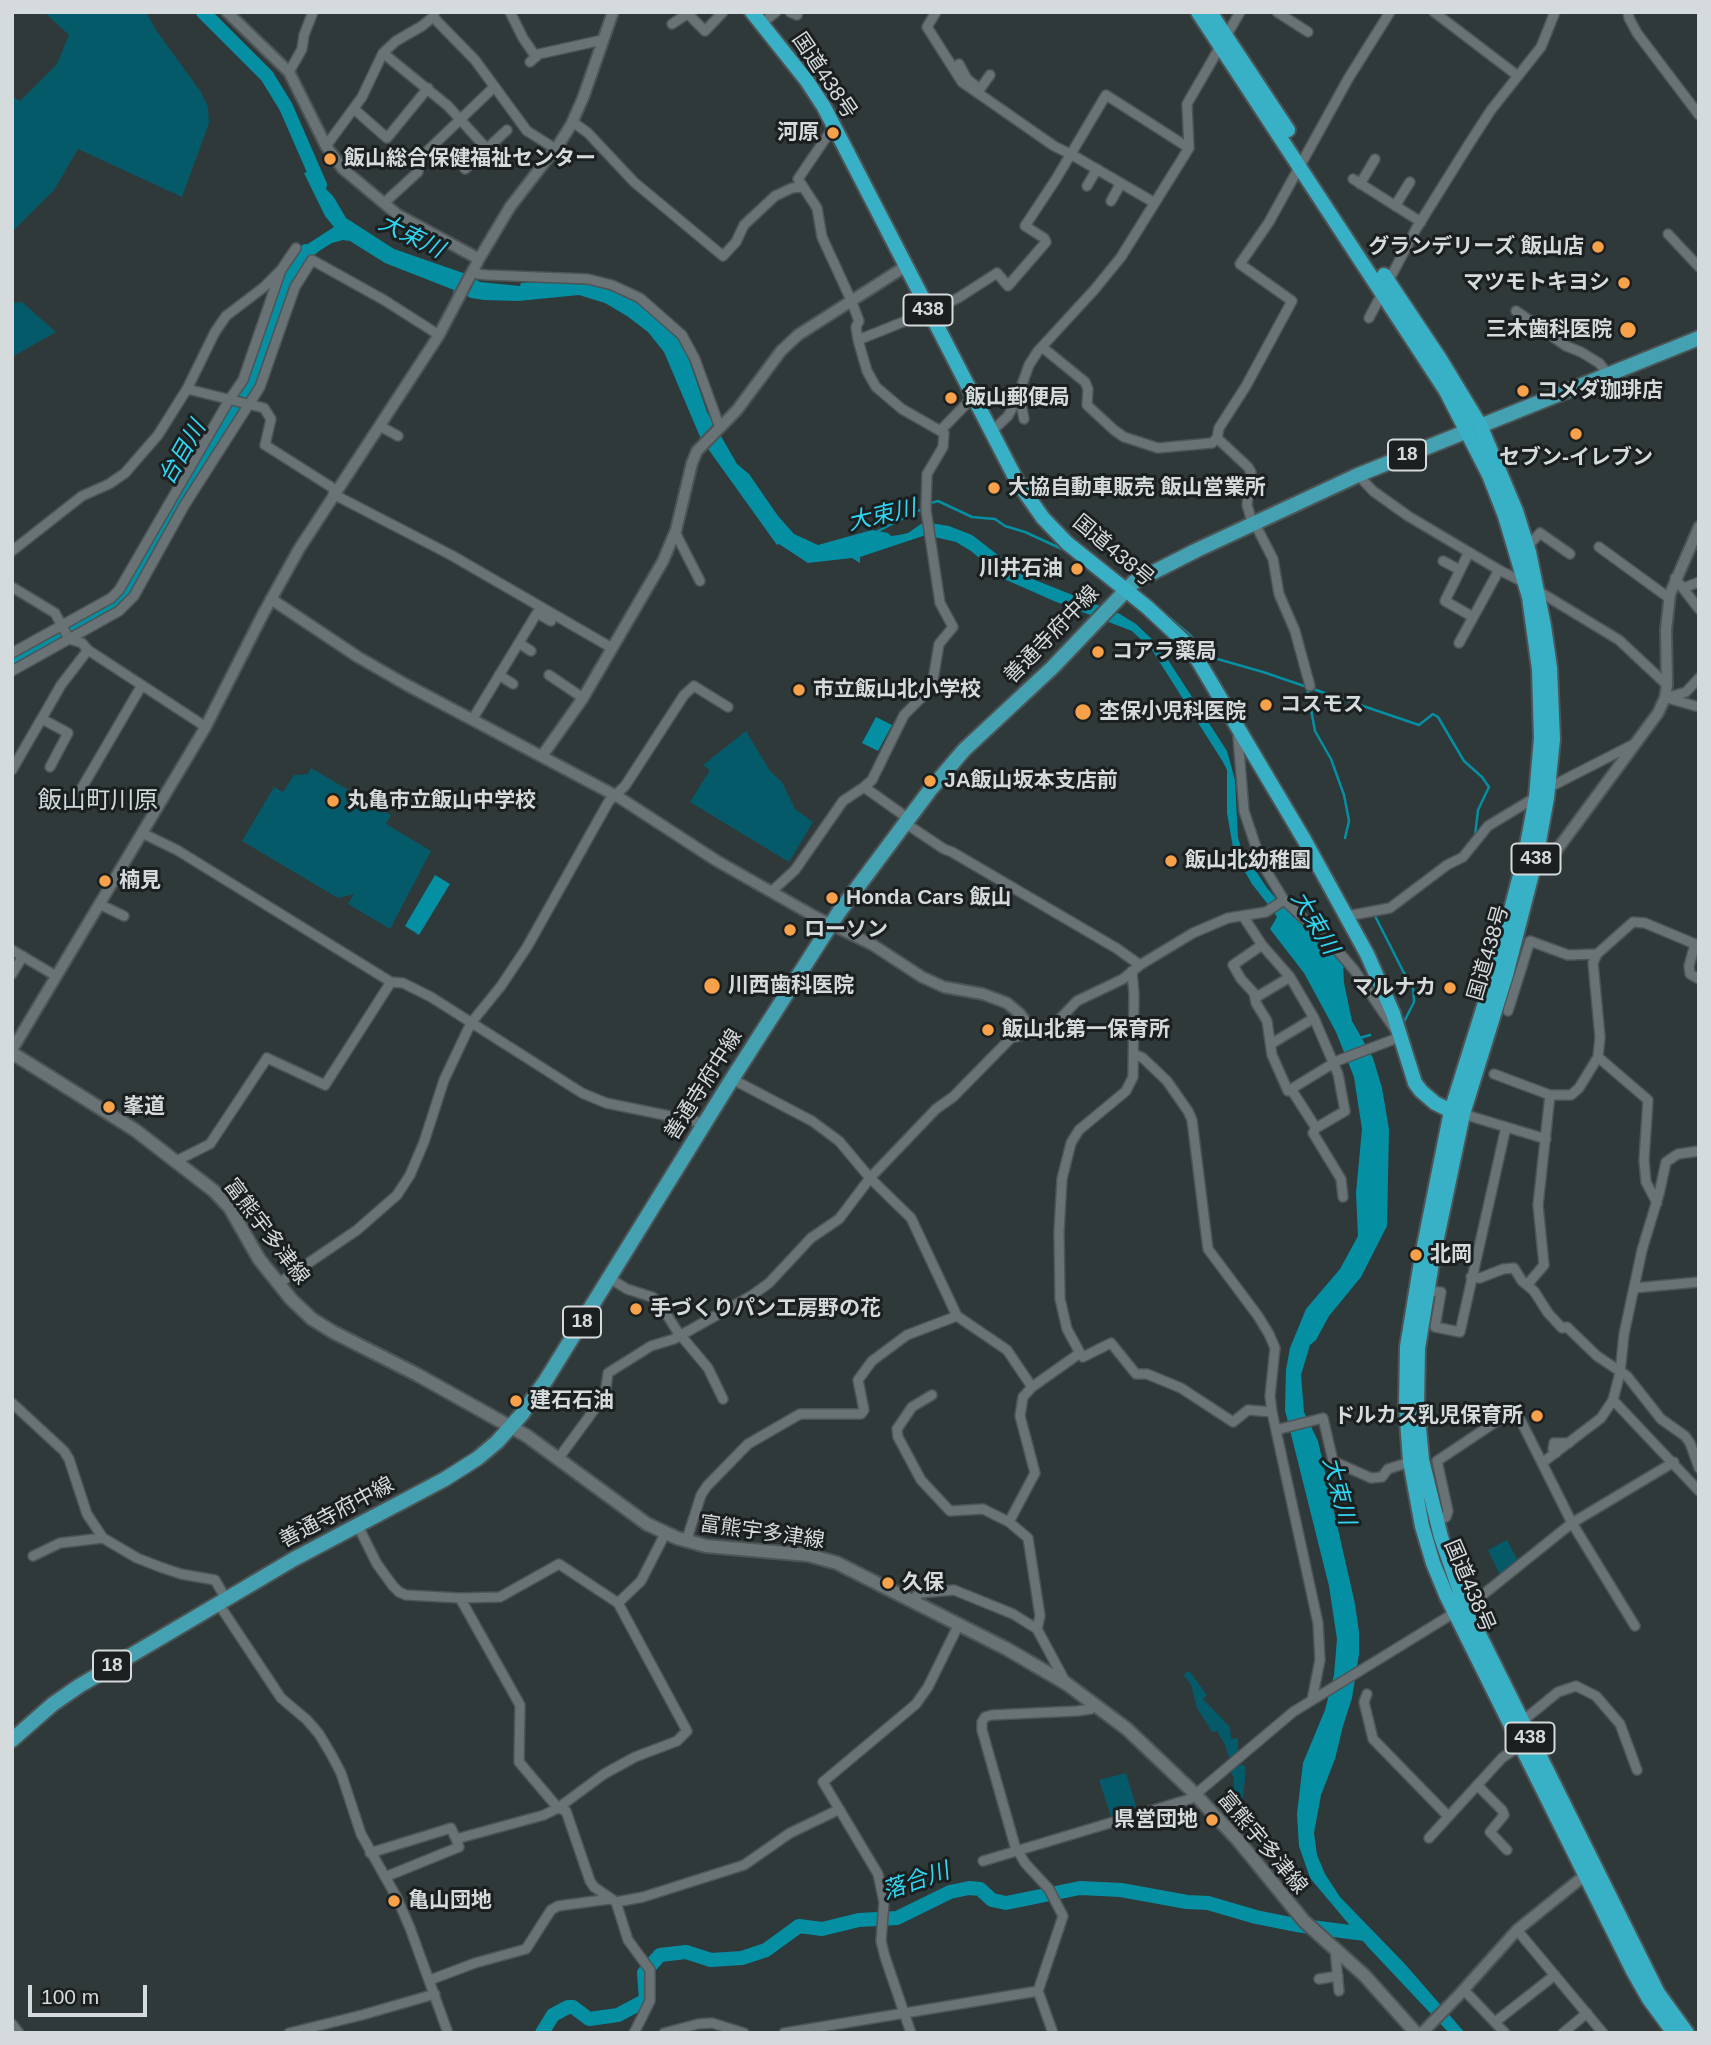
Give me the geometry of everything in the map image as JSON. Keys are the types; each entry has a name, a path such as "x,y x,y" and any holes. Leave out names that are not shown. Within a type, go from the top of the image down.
{"highway":[{"name":"国道438号","path":"1198,12 1223,41 1386,288 1440,359 1473,428 1508,490 1527,548 1531,587 1550,668 1553,739 1506,975 1457,1112 1422,1256 1407,1347 1406,1406 1416,1460 1422,1526 1433,1563 1460,1609 1591,1873 1658,1993 1687,2033"},
{"name":"国道438号","path":"1210,12 1223,41"},
{"name":"国道438号","path":"757,18 807,81 834,126 1017,481 1043,518 1084,559 1125,590 1190,647 1347,916 1383,988 1415,1083 1428,1097 1457,1112"},
{"name":"国道438号","path":"1473,428 1531,587"},
{"name":"国道438号","path":"1457,1112 1418,1348 1416,1460 1460,1609"},
{"name":"国道438号","path":"1591,1873 1633,1971 1674,2033"}],"main road":[{"name":"善通寺府中線","path":"12,1740 70,1692 222,1601 464,1468 497,1442 536,1395 830,924 930,790 981,732 1037,683 1125,590 1142,576 1358,475 1699,338"},
{"name":"富熊宇多津線","path":"12,1052 106,1111 176,1161 223,1199 259,1259 290,1299 312,1319 511,1427 631,1515 686,1542 808,1555 837,1563 959,1624 1067,1684 1157,1756 1237,1839 1304,1921 1421,2032"}],"street":[{"path":"227,12 289,72 326,146 343,169 415,226 479,258"},
{"path":"289,72 298,60 307,24 313,12"},
{"path":"510,12 533,59 540,54 602,40"},
{"path":"12,1052 206,727 271,599 335,492 439,335 479,258 510,207 556,149 573,121 613,12"},
{"path":"672,24 687,13 705,30 723,12"},
{"path":"757,18 776,12"},
{"path":"790,12 797,15 798,12"},
{"path":"936,12 928,27 962,82 1054,146 1155,203"},
{"path":"991,432 1007,416 1019,394 1029,365 1109,273 1189,148 1187,104 1240,12"},
{"path":"1277,12 1308,32"},
{"path":"1042,347 1085,382 1088,389 1087,405 1124,436 1158,448 1212,443 1293,301 1240,264 1269,222 1348,79 1390,12"},
{"path":"1434,12 1518,76"},
{"path":"1369,318 1420,222 1491,110 1541,47 1555,12"},
{"path":"1628,12 1637,33 1699,115"},
{"path":"326,146 362,97 383,53 434,15 475,60 527,131 556,149"},
{"path":"383,53 428,88 487,149"},
{"path":"959,64 967,79 990,98 988,101"},
{"path":"980,89 990,75"},
{"path":"354,109 387,138 428,88"},
{"path":"384,203 418,172 419,159 493,88"},
{"path":"858,340 929,312 958,298 997,273 1008,286 1046,242 1025,226 1106,95 1189,148"},
{"path":"573,121 588,132 634,182 723,256 731,250 744,225 775,197 792,188 803,187"},
{"path":"771,892 795,870 843,801 872,780 904,715 913,703 924,695 933,680 939,644 953,627 940,603 926,510 927,474 943,447 944,433 902,409 876,387 867,371 858,340 856,327 859,321 852,300 822,237 817,208 798,178 834,126"},
{"path":"465,169 507,130"},
{"path":"1375,159 1356,181 1420,222"},
{"path":"1087,186 1097,169"},
{"path":"1395,206 1410,182"},
{"path":"1111,201 1121,183"},
{"path":"1668,234 1699,267"},
{"path":"12,551 82,496 109,484 125,472 158,435 187,389 215,332 226,316 264,287 294,253 305,266"},
{"path":"12,653 119,611 134,596 184,506 260,387 295,287 305,266 312,260 384,300 439,335"},
{"path":"542,756 583,698 663,561 675,532 697,451 737,410 781,351 798,335 906,265"},
{"path":"12,671 119,590 248,369 281,270"},
{"path":"472,273 588,279 612,285 640,298 682,335 695,359 719,430"},
{"path":"1516,311 1566,346 1599,363 1608,374"},
{"path":"187,389 264,408 270,415 265,445 335,492 612,648"},
{"path":"1019,394 1024,419"},
{"path":"940,431 973,397"},
{"path":"380,426 398,436"},
{"path":"1217,438 1251,472 1247,505 1254,525 1273,559 1279,594 1295,631 1310,686"},
{"path":"1358,475 1373,491 1408,516 1619,640 1667,685"},
{"path":"1531,857 1551,858 1636,743 1665,698 1669,598 1675,578 1699,527"},
{"path":"675,532 700,580"},
{"path":"1527,548 1540,533 1570,554"},
{"path":"1599,547 1669,598"},
{"path":"1469,552 1445,601 1473,617"},
{"path":"1443,561 1460,570"},
{"path":"1459,636 1473,617 1499,570"},
{"path":"1675,578 1699,609"},
{"path":"1683,588 1699,582"},
{"path":"12,587 51,610 58,616 65,632 88,650 206,727"},
{"path":"271,599 369,663 614,795 717,861 873,945 934,983 996,997 1007,1003 1020,1014 1034,1033"},
{"path":"472,720 537,613 551,621"},
{"path":"519,643 531,651"},
{"path":"12,770 65,678 88,650"},
{"path":"499,675 513,684"},
{"path":"549,675 583,698"},
{"path":"1665,698 1686,692 1699,678"},
{"path":"80,791 142,685"},
{"path":"279,1283 357,1230 397,1195 410,1175 425,1142 444,1080 471,1023 501,986 527,947 614,795 625,786 655,737 691,687 702,689 728,707"},
{"path":"1665,698 1699,706"},
{"path":"42,719 68,733 50,767"},
{"path":"1240,732 1238,737 1244,811 1261,862 1283,901 1356,971 1400,1037 1380,1047 1335,1062 1288,1091 1272,1055 1267,1021 1254,993 1233,965 1262,945"},
{"path":"1347,916 1390,908 1447,865 1463,857 1488,826 1542,792 1636,743"},
{"path":"864,787 944,849 1116,948 1136,968 1131,1084 1079,1130 1071,1143 1062,1179 1059,1232 1060,1299 1067,1329 1083,1357 1111,1343 1136,1374 1147,1374 1181,1388 1233,1422 1248,1410 1272,1412"},
{"path":"142,833 177,850 391,982 403,983 431,997 582,1093 606,1103 704,1123"},
{"path":"558,1459 605,1395 608,1373 651,1346 674,1339 769,1283 811,1238 839,1219 870,1178 936,1109 953,1097 1011,1038 1050,1029 1077,1001 1123,979 1193,933 1228,918 1266,912 1283,901"},
{"path":"99,904 124,916"},
{"path":"1243,916 1262,945 1290,977 1335,1062 1345,1111 1312,1133 1341,1179 1343,1197"},
{"path":"1494,1073 1550,1095 1571,1095 1579,1088 1598,1057 1600,1037 1594,963 1597,954 1633,922 1645,923 1695,944 1689,966 1690,974 1699,979"},
{"path":"1508,1011 1506,975 1530,941 1567,955 1597,954"},
{"path":"12,950 56,976"},
{"path":"12,974 23,956"},
{"path":"1255,998 1290,977"},
{"path":"176,1161 210,1144 267,1058 325,1085 391,982"},
{"path":"1271,1044 1314,1018"},
{"path":"1134,1054 1143,1058 1167,1081 1192,1120 1208,1249 1263,1325 1275,1348 1270,1396 1272,1412 1318,1623 1320,1660 1314,1699"},
{"path":"1598,1057 1648,1100 1644,1160 1646,1182 1657,1203"},
{"path":"732,1079 813,1121 833,1135 870,1178 911,1218 957,1316 1007,1350 1032,1387"},
{"path":"1291,1089 1316,1128"},
{"path":"1527,1285 1544,1265 1538,1205 1550,1095"},
{"path":"1457,1112 1546,1139"},
{"path":"1427,1290 1441,1292 1435,1327 1460,1332 1506,1127"},
{"path":"1542,1463 1601,1418 1613,1400 1634,1288 1666,1162 1678,1154 1699,1151"},
{"path":"1471,1277 1480,1279 1503,1269 1514,1268 1562,1328 1567,1327 1597,1356 1620,1373 1639,1390 1661,1419 1685,1436 1699,1468"},
{"path":"609,1278 627,1289 659,1302 680,1334 708,1368 723,1399"},
{"path":"1634,1288 1699,1282"},
{"path":"686,1542 701,1495 748,1444 800,1414 861,1414 864,1410 858,1380 872,1361 906,1335 957,1316"},
{"path":"1009,1522 1035,1473 1020,1416 1023,1397 1032,1387 1080,1353"},
{"path":"932,1395 912,1407 897,1429 898,1437 921,1480 950,1511 983,1509 1009,1522 1028,1538 1040,1616 1037,1629"},
{"path":"1613,1400 1699,1491"},
{"path":"12,1403 64,1451 87,1514 103,1538 137,1559 181,1574 215,1580 222,1601 281,1698 319,1734 341,1773 361,1834 406,1918 448,2033"},
{"path":"1436,1521 1446,1517 1448,1511 1437,1461 1515,1409 1572,1523 1635,1626"},
{"path":"1277,1429 1322,1419 1333,1461 1371,1478 1378,1478 1385,1475 1388,1469 1416,1460"},
{"path":"983,1861 1173,1805 1196,1795 1293,1712 1460,1609 1507,1577 1572,1523 1674,1462"},
{"path":"358,1526 377,1564 398,1592 460,1598 500,1597 559,1564 618,1603 687,1731 677,1741 635,1757 604,1774 558,1808 544,1815 456,1839"},
{"path":"618,1603 641,1581 665,1534"},
{"path":"33,1556 60,1543 103,1538"},
{"path":"916,1602 916,1596 921,1593 954,1590 1005,1610 1037,1629 1067,1684"},
{"path":"460,1598 520,1705 519,1762 558,1808 566,1811 590,1881 613,1901 628,1940 649,1967 650,2001 634,2033"},
{"path":"911,2033 881,1941 883,1891 874,1866 823,1782 916,1704 928,1687 959,1624"},
{"path":"1517,1724 1558,1692 1576,1686 1586,1690 1606,1706 1620,1724 1637,1770"},
{"path":"1367,1694 1364,1702 1373,1739 1448,1816"},
{"path":"1053,2033 1038,1991 1063,1916 1051,1893 1018,1851 982,1730 982,1722 992,1714 1077,1711 1096,1706"},
{"path":"1429,1838 1502,1758 1525,1742"},
{"path":"1477,1785 1502,1810 1504,1815 1490,1832 1507,1850"},
{"path":"430,1980 475,1963 526,1949 551,1910 558,1906 643,1897 744,1865 790,1833 838,1810"},
{"path":"370,1853 451,1828 458,1847 385,1877"},
{"path":"1421,2032 1461,1993 1517,1930 1591,1873"},
{"path":"1517,1930 1603,2033"},
{"path":"1335,1949 1339,1992"},
{"path":"1495,2022 1555,1975"},
{"path":"1319,1979 1338,1976"},
{"path":"784,2033 1038,1991"},
{"path":"1461,1993 1505,2033"},
{"path":"289,2033 435,1994"},
{"path":"1563,2033 1587,2013"},
{"path":"664,2033 712,2023 744,2033"},
{"path":"12,2024 19,2033"}],"shaded area":[{"path":"44,12 146,12 201,92 208,107 209,123 182,197 78,149 54,190 12,232 12,96 20,101 57,64 69,35"},
{"path":"318,168 327,185 325,188 346,218 394,249 466,274 480,282 520,286 521,283 551,280 581,282 628,295 680,339 707,412 737,464 749,474 794,534 818,545 872,530 891,536 899,535 908,533 924,522 949,526 972,535 1025,576 1120,614 1136,624 1159,646 1227,751 1235,780 1238,838 1242,850 1280,903 1333,951 1343,964 1352,1021 1373,1058 1382,1088 1389,1129 1387,1226 1361,1277 1329,1316 1316,1340 1310,1345 1301,1375 1304,1412 1318,1441 1359,1632 1359,1654 1352,1698 1335,1759 1321,1795 1314,1833 1317,1855 1325,1874 1340,1897 1404,1963 1465,2033 1449,2033 1368,1947 1310,1878 1299,1846 1297,1814 1303,1763 1325,1710 1334,1675 1337,1639 1329,1586 1285,1410 1286,1370 1290,1348 1306,1309 1340,1269 1358,1236 1356,1193 1362,1129 1354,1077 1336,1032 1304,973 1270,929 1277,917 1252,884 1234,853 1227,813 1227,770 1223,762 1152,650 1132,631 1004,579 956,542 926,535 860,557 860,563 852,558 808,563 777,545 701,439 664,352 648,332 605,303 579,295 518,301 484,300 471,298 458,291 454,298 454,290 385,263 350,241 343,240 319,251 299,270 290,263 300,249 334,227 325,216 304,173"},
{"path":"22,302 56,332 12,357 12,303"},
{"path":"876,717 892,725 878,751 862,743"},
{"path":"746,731 770,771 782,782 795,809 813,822 789,862 690,802 710,770 703,765"},
{"path":"311,768 391,815 386,824 431,851 390,929 348,904 354,894 338,898 242,841 274,787 283,792 294,775 308,774"},
{"path":"435,875 450,884 419,935 405,926"},
{"path":"1507,1540 1518,1561 1500,1575 1488,1550"},
{"path":"1186,1672 1190,1672 1207,1695 1203,1699 1230,1727 1231,1739 1238,1738 1238,1753 1230,1760 1217,1731 1212,1732 1197,1708 1191,1684 1184,1676"},
{"path":"1242,1764 1246,1768 1241,1819 1245,1832 1239,1835 1231,1825 1234,1824 1234,1777 1229,1771"},
{"path":"1126,1773 1137,1810 1112,1819 1099,1780"}],"waterway":[{"name":"大束川","path":"203,12 267,76 286,107 320,185"},
{"name":"台目川","path":"12,662 117,602 132,585 253,379 292,270 306,251"},
{"path":"931,503 938,501 972,517 995,519 1005,526 1062,549"},
{"path":"874,533 922,509"},
{"path":"1162,611 1190,635 1207,656 1263,672 1419,725 1433,714 1438,717 1464,761 1489,787 1478,810 1475,836"},
{"path":"1307,688 1315,731 1331,759 1344,795 1349,821 1345,838"},
{"path":"1374,914 1413,986 1414,1002 1404,1022"},
{"path":"1360,1038 1370,1035"},
{"name":"落合川","path":"542,2033 553,2015 568,2007 573,2007 589,2019 618,2015 646,2000 644,1973 660,1955 686,1952 711,1960 742,1958 766,1950 799,1926 822,1929 859,1920 897,1918 950,1892 969,1888 980,1889 992,1900 1006,1903 1080,1888 1121,1890 1187,1902 1208,1903 1296,1925 1365,1934"}],"place":[{"name":"河原","path":"833,133"},
{"name":"飯山総合保健福祉センター","path":"330,159"},
{"name":"グランデリーズ 飯山店","path":"1598,247"},
{"name":"マツモトキヨシ","path":"1624,283"},
{"name":"三木歯科医院","path":"1628,330"},
{"name":"コメダ珈琲店","path":"1523,391"},
{"name":"飯山郵便局","path":"951,398"},
{"name":"セブン-イレブン","path":"1576,434"},
{"name":"大協自動車販売 飯山営業所","path":"994,488"},
{"name":"川井石油","path":"1077,569"},
{"name":"コアラ薬局","path":"1098,652"},
{"name":"市立飯山北小学校","path":"799,690"},
{"name":"コスモス","path":"1266,705"},
{"name":"杢保小児科医院","path":"1083,712"},
{"name":"JA飯山坂本支店前","path":"930,781"},
{"name":"丸亀市立飯山中学校","path":"333,801"},
{"name":"飯山北幼稚園","path":"1171,861"},
{"name":"楠見","path":"105,881"},
{"name":"Honda Cars 飯山","path":"832,898"},
{"name":"ローソン","path":"790,930"},
{"name":"川西歯科医院","path":"712,986"},
{"name":"マルナカ","path":"1450,988"},
{"name":"飯山北第一保育所","path":"988,1030"},
{"name":"峯道","path":"109,1107"},
{"name":"北岡","path":"1416,1255"},
{"name":"手づくりパン工房野の花","path":"636,1309"},
{"name":"建石石油","path":"516,1401"},
{"name":"ドルカス乳児保育所","path":"1537,1416"},
{"name":"久保","path":"888,1583"},
{"name":"県営団地","path":"1212,1820"},
{"name":"亀山団地","path":"394,1901"}],"district":[{"name":"飯山町川原","path":"98,801"}]}
